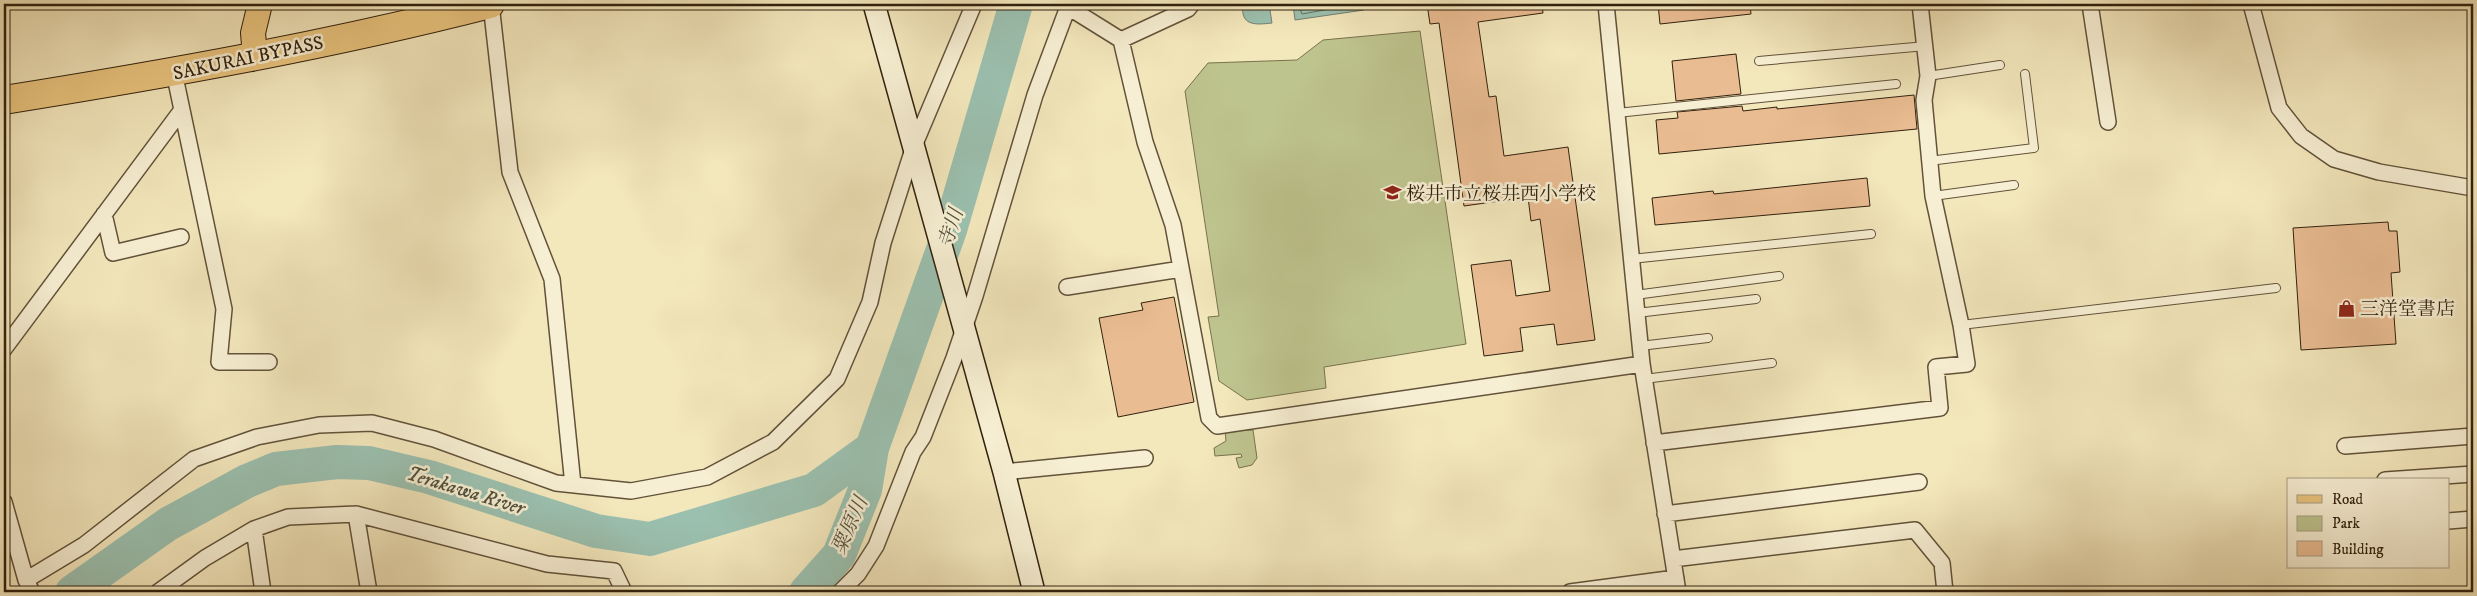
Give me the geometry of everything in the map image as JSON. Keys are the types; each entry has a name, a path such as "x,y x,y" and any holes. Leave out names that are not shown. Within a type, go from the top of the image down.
{"highway":[{"name":"SAKURAI BYPASS","path":"4,100 174,72 255,56 435,14 490,4"}],"main road":[{"path":"255,56 253,33 260,4"}],"street":[{"path":"490,4 510,172 552,279 574,486"},
{"path":"874,4 1004,472 1034,592"},
{"path":"4,502 8,534 29,586 194,459 257,437 319,425 372,423 434,439 556,483 574,486 631,492 707,477 774,442 837,379 870,302 883,243 916,152 974,4"},
{"path":"1122,40 1188,9 1192,4"},
{"path":"1570,592 1677,585 1643,371 1606,4"},
{"path":"1654,443 1940,408 1936,367 1967,364 1961,324 1933,196 1924,100 1928,76 1926,46 1920,4"},
{"path":"2090,4 2108,122"},
{"path":"2251,4 2279,108 2301,136 2334,160 2379,172 2473,188"},
{"path":"840,592 858,574 876,546 913,452 923,437 962,325 1035,95 1069,6 1122,40 1145,142 1173,226 1208,418 1217,426 1643,371"},
{"path":"174,72 224,309 219,362 269,362"},
{"path":"4,349 182,111"},
{"path":"104,214 113,252 181,237"},
{"path":"1067,287 1181,269"},
{"path":"2345,446 2473,436"},
{"path":"1004,472 1145,458"},
{"path":"2415,478 2473,474"},
{"path":"1665,514 1919,482"},
{"path":"356,514 369,592"},
{"path":"158,592 205,558 254,529 288,517 356,514 547,564 614,570 624,592"},
{"path":"2450,520 2473,519"},
{"path":"254,529 264,592"},
{"path":"1673,559 1915,530 1942,563 1945,592"}],"lane":[{"path":"1759,61 1926,46"},
{"path":"1928,76 2000,65"},
{"path":"1929,162 2034,148 2025,74"},
{"path":"1617,113 1896,84"},
{"path":"1933,196 2014,185"},
{"path":"1631,259 1871,234"},
{"path":"1635,295 1779,276"},
{"path":"1961,324 2276,288"},
{"path":"1637,313 1756,299"},
{"path":"1640,346 1708,338"},
{"path":"1643,371 1772,363"}],"green space":[{"path":"1420,31 1466,344 1324,367 1326,388 1247,400 1219,381 1208,317 1219,316 1185,91 1208,63 1297,60 1323,40"},
{"path":"1253,430 1257,458 1252,465 1239,468 1236,458 1242,457 1241,454 1215,456 1214,448 1226,441 1225,431"}],"water":[{"path":"1243,4 1269,4 1272,23 1255,24 1246,20"},
{"path":"1293,4 1363,4 1364,10 1295,20"}],"building":[{"path":"1427,4 1542,4 1543,13 1478,22 1489,97 1496,96 1504,156 1568,147 1595,340 1557,345 1554,324 1520,328 1523,351 1484,356 1471,265 1511,260 1516,296 1550,291 1540,219 1531,221 1528,197 1464,206 1439,23 1430,24"},
{"path":"1658,4 1750,4 1751,14 1660,24"},
{"path":"1736,54 1741,94 1676,101 1672,61"},
{"path":"1914,95 1917,129 1659,154 1656,120 1678,118 1677,112 1742,106 1743,111 1777,107 1777,109"},
{"path":"1867,178 1870,206 1655,225 1652,198 1713,191 1714,194"},
{"name":"三洋堂書店","path":"2388,222 2389,231 2397,231 2400,272 2391,273 2396,344 2301,350 2293,228"},
{"path":"1174,297 1194,402 1118,417 1099,318 1143,310 1141,303"}],"waterway":[{"name":"寺川","path":"806,592 839,555 865,490 872,448 950,230 1016,4"},
{"name":"Terakawa River","path":"72,592 168,524 247,481 276,469 337,462 369,463 429,477 596,531 650,539 814,490 872,448"}],"place":[{"name":"桜井市立桜井西小学校","path":"1392,193"},
{"name":"三洋堂書店","path":"2346,308"}],"water label":[{"name":"粟原川","path":"849,525"}]}
